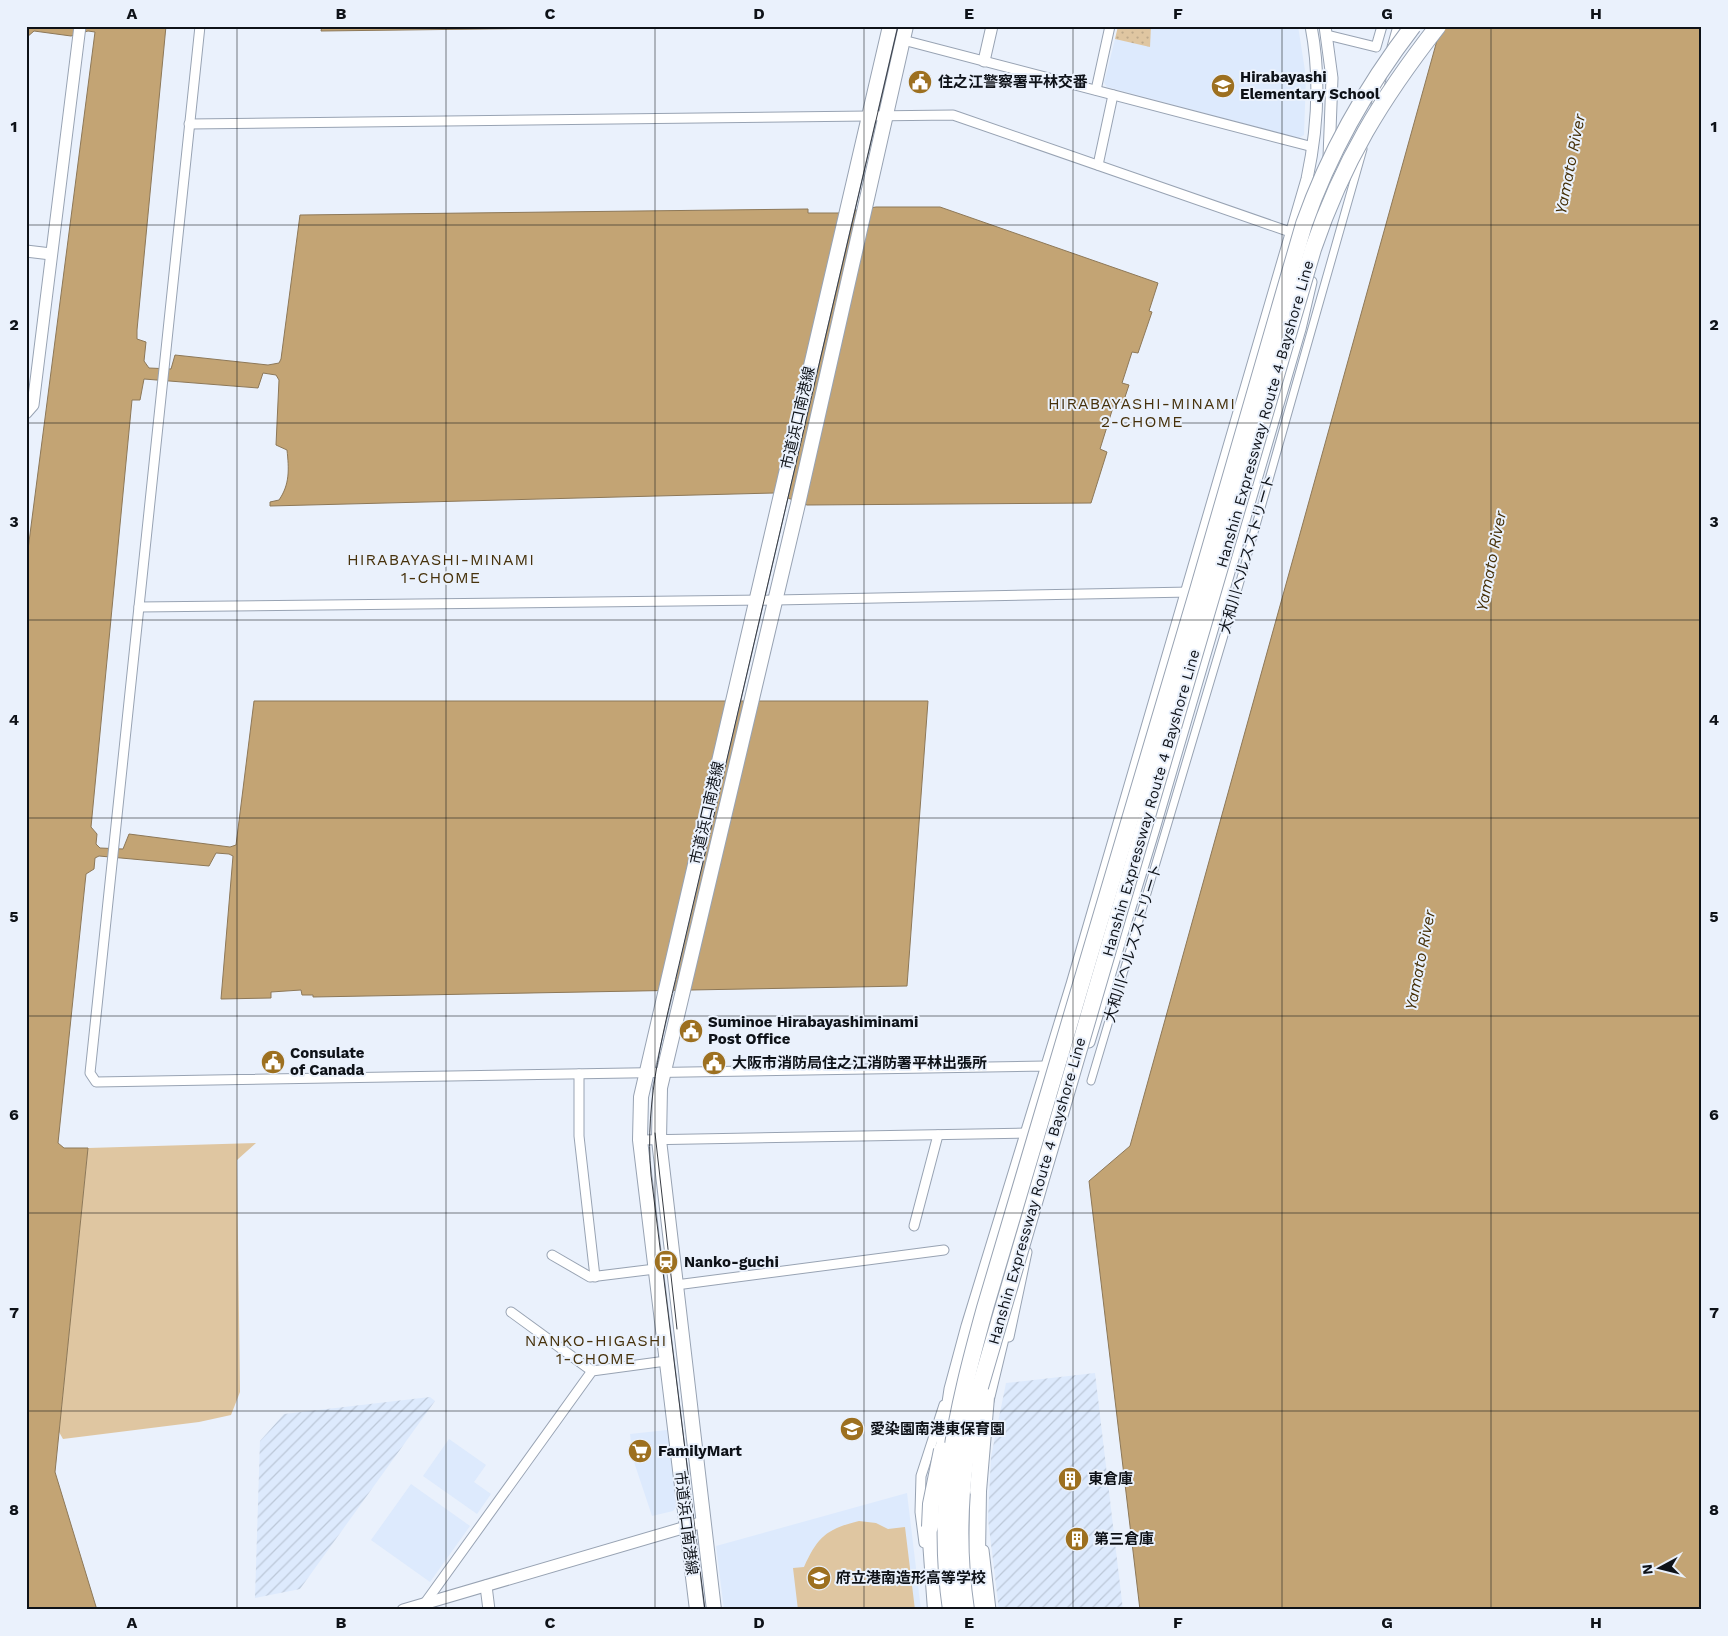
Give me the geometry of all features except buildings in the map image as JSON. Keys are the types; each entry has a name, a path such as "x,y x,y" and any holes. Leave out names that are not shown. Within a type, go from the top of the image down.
{"highway":[{"name":"Hanshin Expressway Route 4 Bayshore Line","path":"952,1610 945,1537 950,1457 966,1377 985,1308 1198,590 1304,224 1325,170 1349,124 1371,87 1414,26"},
{"name":"Hanshin Expressway Route 4 Bayshore Line","path":"966,1610 960,1556 961,1479 976,1402 1316,240 1337,186 1362,136 1385,97 1438,26"},
{"path":"981,1610 976,1522 981,1443 989,1379 1006,1295"},
{"path":"934,1610 930,1527 935,1480 953,1407 985,1308"}],"main road":[{"name":"市道浜口南港線","path":"697,1610 640,1140 640,1112 645,1073 890,26"},
{"name":"市道浜口南港線","path":"714,1610 659,1140 658,1106 663,1072 798,504 904,33"}],"street":[{"path":"200,26 90,1073 96,1082 1045,1066 1074,1088"},
{"path":"984,61 992,26"},
{"path":"1096,90 1110,26"},
{"path":"934,1610 920,1512 921,1476 950,1389 1045,1066 1097,899 1292,232 1314,146 1318,74 1311,26"},
{"path":"975,1610 970,1556 970,1501 973,1473 995,1370 1074,1088 1154,829 1300,329 1318,241 1331,128 1332,78 1326,31 1376,46 1382,26"},
{"name":"大和川ヘルスストリート","path":"1091,1081 1239,585 1397,26"},
{"path":"26,414 33,405 80,32"},
{"path":"904,33 984,61 1314,146"},
{"path":"1098,165 1113,94"},
{"path":"189,124 953,115 1318,241"},
{"path":"26,251 51,254"},
{"path":"139,607 775,600 1186,591 1220,600"},
{"path":"579,1074 579,1136 595,1277"},
{"path":"640,1140 1026,1134"},
{"path":"914,1226 938,1135"},
{"path":"676,1285 944,1250"},
{"path":"991,1610 982,1517 985,1454 992,1408 1016,1311 1027,1252"},
{"path":"552,1255 590,1277 655,1270"},
{"path":"511,1312 592,1371 666,1360"},
{"path":"425,1603 592,1371"},
{"path":"944,1610 937,1548 936,1504 941,1446 950,1389"},
{"path":"403,1610 704,1522"},
{"path":"486,1586 489,1610"}],"shaded area":[{"path":"1118,26 1151,26 1150,47 1115,39"},
{"name":"Hirabayashi Elementary School","path":"1151,26 1298,26 1306,77 1304,135 1299,138 1107,87 1104,83 1115,39 1149,46"},
{"path":"256,1143 237,1160 240,1392 231,1415 199,1422 63,1439 59,1432 88,1148"},
{"path":"1095,1373 1123,1610 999,1610 988,1519 991,1457 1006,1383"},
{"path":"430,1397 435,1401 300,1589 255,1598 260,1441 284,1414"},
{"path":"667,1430 677,1506 673,1511 652,1516 633,1459 630,1434"},
{"path":"449,1439 486,1465 474,1482 491,1494 477,1514 423,1476"},
{"path":"411,1484 470,1526 430,1582 371,1540"},
{"name":"府立港南造形高等学校","path":"907,1493 921,1610 724,1610 716,1546"},
{"path":"859,1521 876,1523 888,1529 905,1527 915,1610 798,1610 793,1568 804,1567 814,1548 825,1535 839,1527"}],"water":[{"path":"26,26 166,26 137,330 137,339 146,342 144,361 149,368 171,369 175,355 268,365 279,363 300,215 808,209 808,213 838,213 876,207 940,207 1158,283 1149,311 1152,312 1138,353 1132,352 1122,383 1129,385 1123,403 1115,401 1100,449 1107,452 1091,503 807,505 774,493 270,506 270,502 279,500 283,494 288,470 287,450 276,445 279,380 276,375 263,373 258,388 144,379 140,400 132,400 91,827 97,834 96,844 100,848 123,849 129,834 230,847 236,845 254,701 928,701 907,986 313,997 313,995 302,995 301,990 271,992 271,998 221,999 233,856 216,853 209,866 99,856 95,858 94,869 86,874 58,1143 64,1148 88,1148 55,1472 97,1610 26,1610 26,565 95,32 88,31 71,36 34,31 26,38"},
{"path":"322,26 724,26 321,31"},
{"name":"Yamato River","path":"1441,26 1702,26 1702,1610 1140,1610 1089,1181 1130,1146"}],"tram line":[{"path":"705,1610 651,1175 650,1118 653,1090 669,1007 898,26"},
{"path":"655,1133 677,1329"}],"place":[{"name":"住之江警察署平林交番","path":"920,82"},
{"name":"Hirabayashi Elementary School","path":"1223,86"},
{"name":"Suminoe Hirabayashiminami Post Office","path":"691,1031"},
{"name":"Consulate of Canada","path":"273,1062"},
{"name":"大阪市消防局住之江消防署平林出張所","path":"714,1063"},
{"name":"Nanko-guchi","path":"666,1262"},
{"name":"愛染園南港東保育園","path":"852,1429"},
{"name":"FamilyMart","path":"640,1451"},
{"name":"東倉庫","path":"1070,1479"},
{"name":"第三倉庫","path":"1077,1539"},
{"name":"府立港南造形高等学校","path":"819,1578"}],"district":[{"name":"HIRABAYASHI-MINAMI 2-CHOME","path":"1142,412"},
{"name":"HIRABAYASHI-MINAMI 1-CHOME","path":"441,568"},
{"name":"NANKO-HIGASHI 1-CHOME","path":"596,1349"}]}
